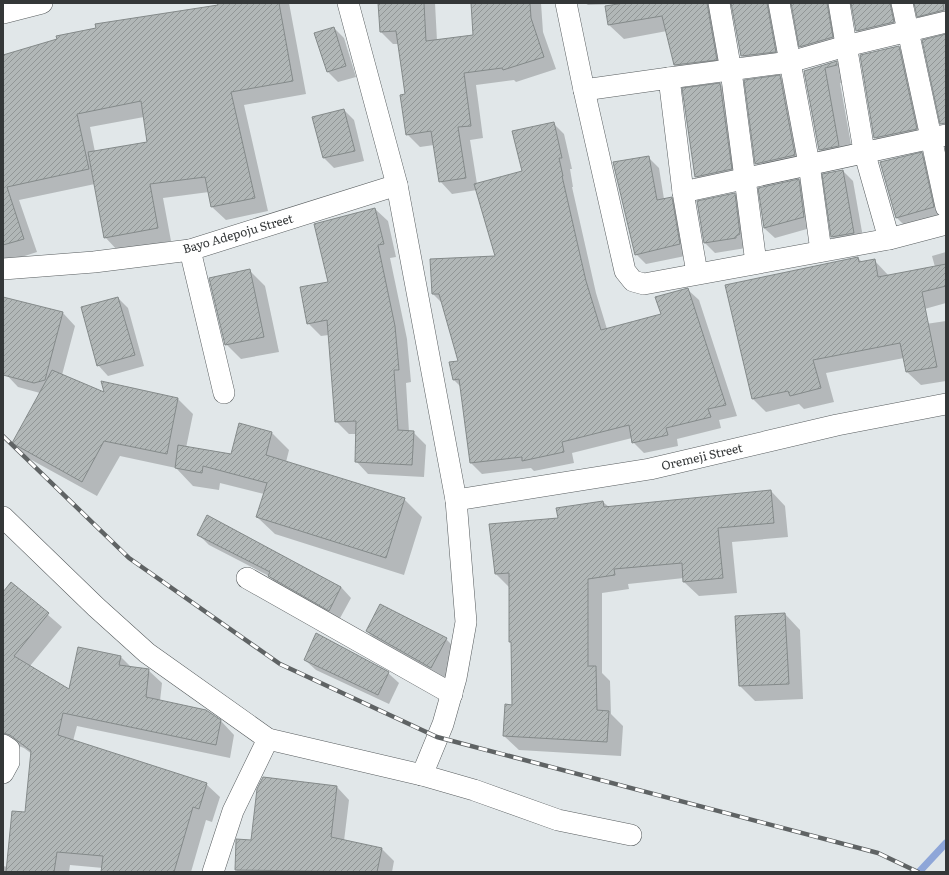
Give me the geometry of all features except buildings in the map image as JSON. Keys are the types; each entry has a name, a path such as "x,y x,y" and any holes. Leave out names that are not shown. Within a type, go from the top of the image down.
{"street":[{"path":"3,13 42,3"},
{"path":"348,3 397,185 456,500 466,622 452,694 443,724 422,775"},
{"path":"566,3 625,271 633,281 644,284 697,273 889,239 946,224"},
{"path":"720,3 731,71 756,263"},
{"path":"779,3 809,164 821,251"},
{"path":"839,3 864,152 889,239"},
{"path":"902,3 908,31 938,137 946,207"},
{"path":"584,90 790,62 846,46 946,22"},
{"path":"669,78 682,192 697,273"},
{"path":"682,192 938,137"},
{"name":"Bayo Adepoju Street","path":"3,269 94,262 190,250 397,185"},
{"path":"190,250 224,392"},
{"name":"Oremeji Street","path":"456,500 650,469 837,426 946,404"},
{"path":"3,517 96,607 147,653 268,739 422,775 474,790 558,820 631,835"},
{"path":"247,578 452,694"},
{"path":"213,872 233,811 268,739"},
{"path":"3,745 9,749 9,762 3,773"}],"waterway":[{"path":"919,872 946,843"}],"railway":[{"path":"3,436 129,558 280,664 437,737 878,853 918,872"}]}
